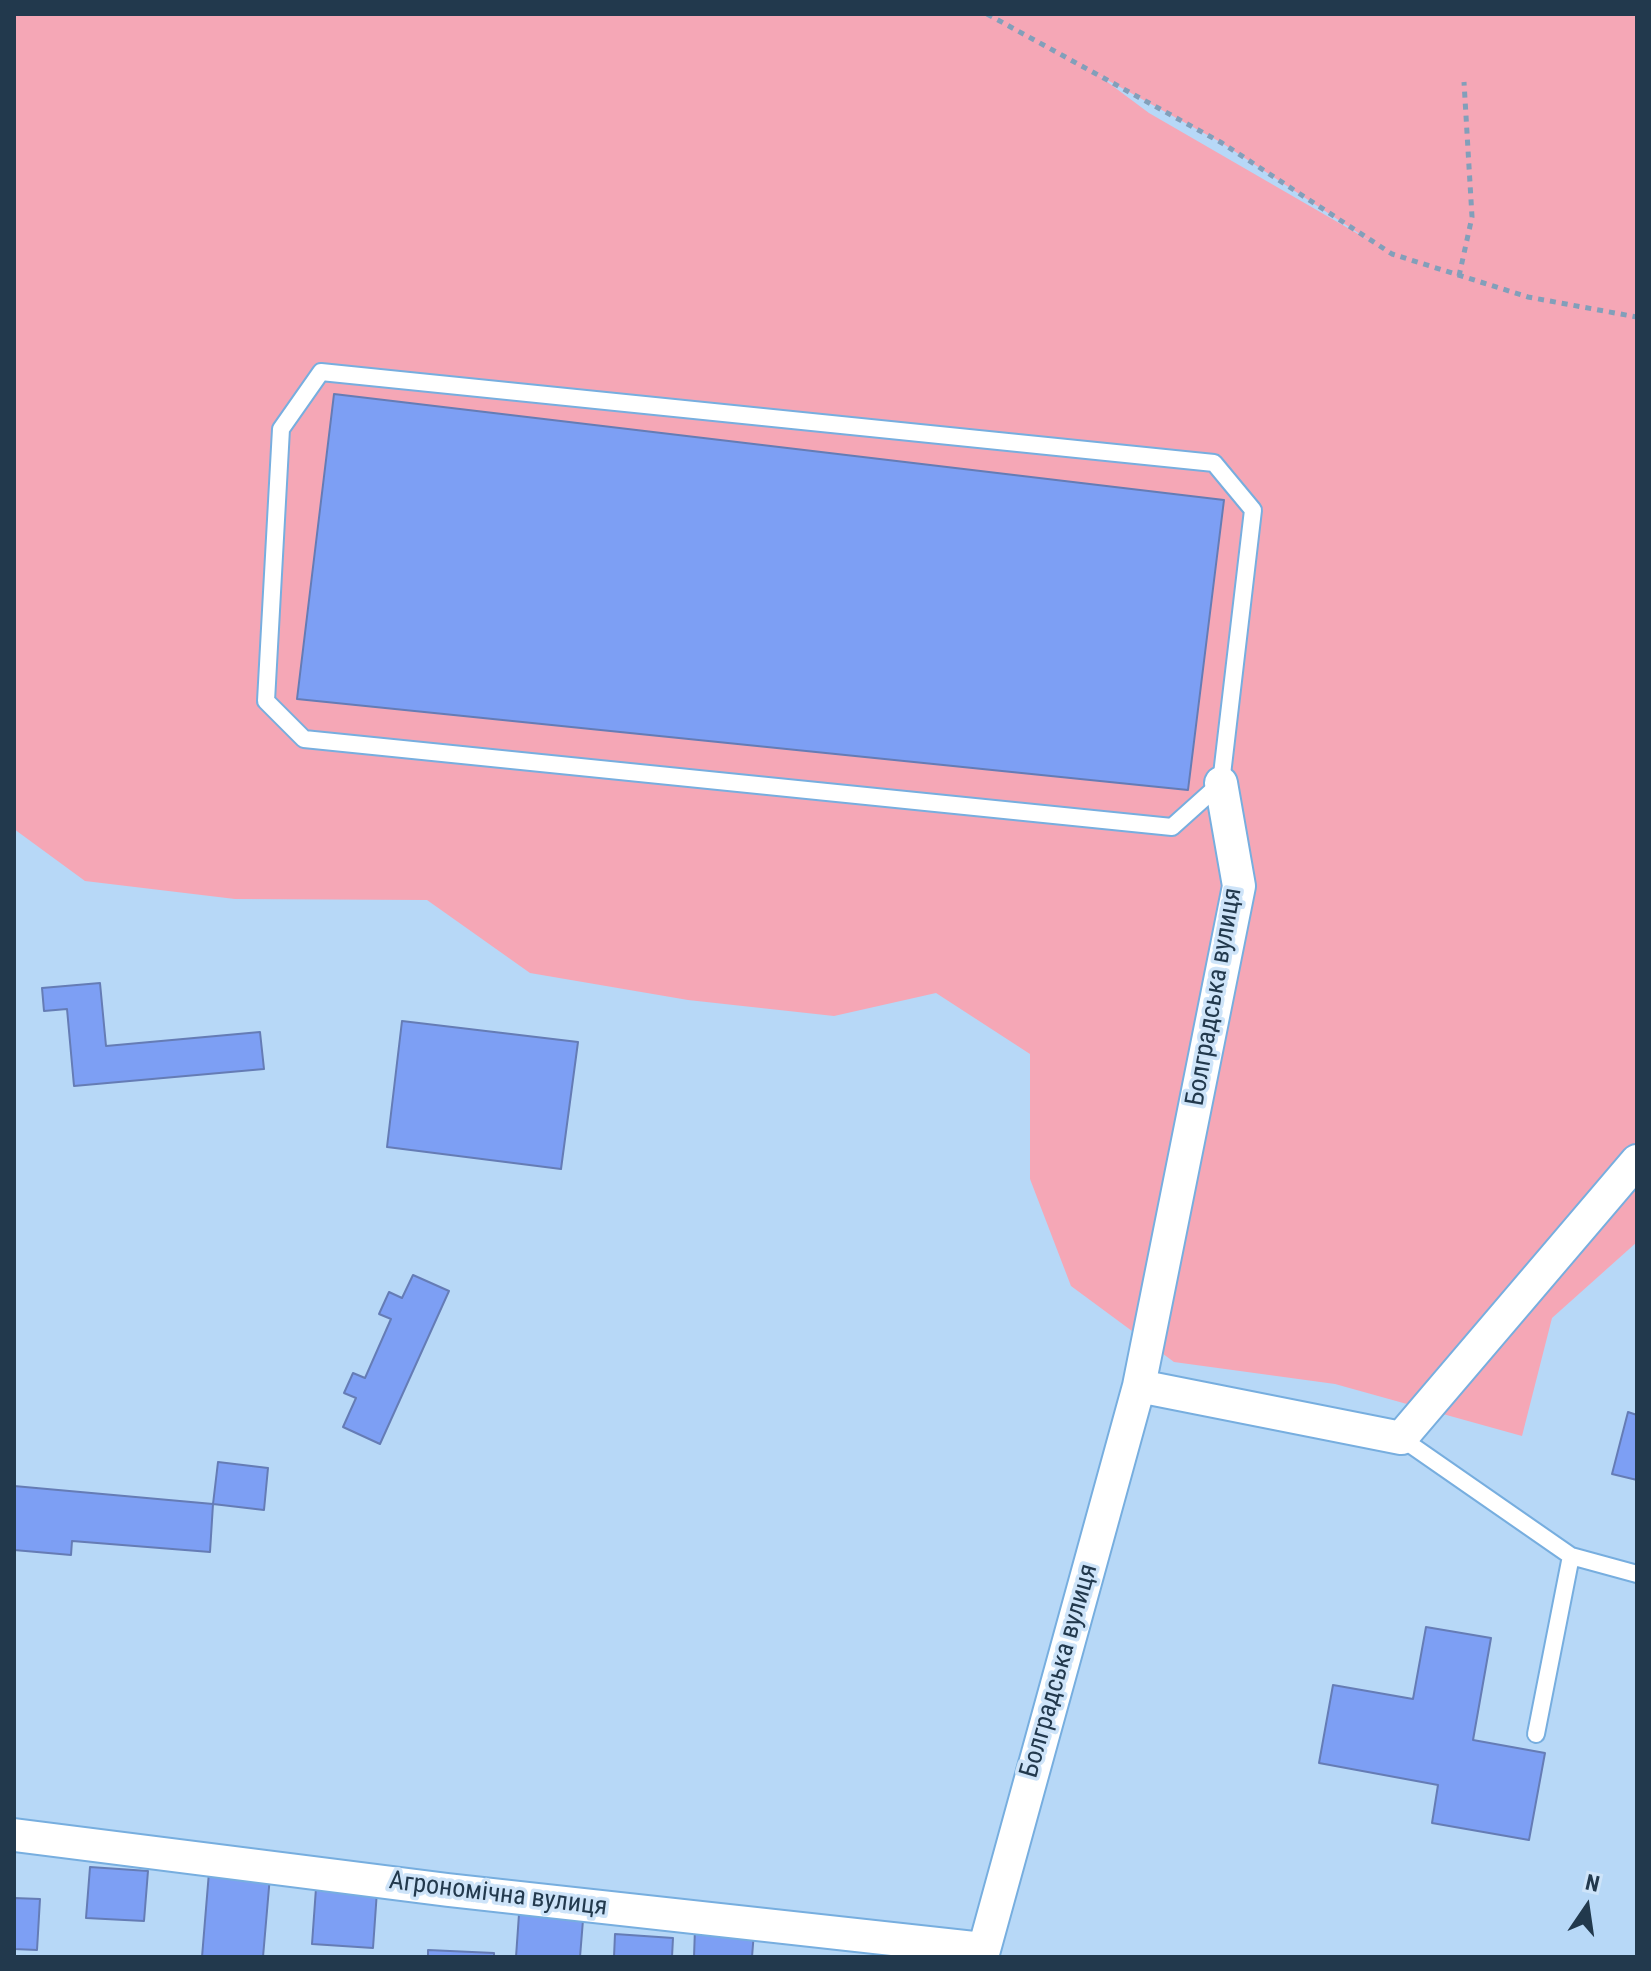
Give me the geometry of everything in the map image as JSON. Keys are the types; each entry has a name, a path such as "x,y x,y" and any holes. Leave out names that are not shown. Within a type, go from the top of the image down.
{"street":[{"name":"Болградська вулиця","path":"983,1953 1139,1386 1239,886 1221,783"},
{"path":"1139,1386 1401,1438 1637,1161"},
{"name":"Агрономічна вулиця","path":"14,1835 983,1953"}],"lane":[{"name":"Болградська вулиця","path":"321,372 1214,463 1253,510 1221,783 1172,827 304,739 266,701 281,429 321,372"},
{"path":"1401,1438 1571,1556 1637,1574"},
{"path":"1536,1734 1571,1556"}],"path":[{"path":"987,14 1222,143 1392,254 1528,297 1637,317"},
{"path":"1459,276 1472,217 1464,82"}],"shaded area":[{"path":"14,14 1637,14 1637,1242 1552,1318 1522,1436 1335,1384 1174,1362 1071,1286 1030,1179 1030,1054 936,993 834,1016 688,1000 530,973 427,900 235,899 85,881 14,829","holes":["1098,75 1222,143 1372,242 1149,113"]}],"building":[{"path":"334,394 1224,500 1188,790 297,699"},
{"path":"100,983 106,1046 260,1032 264,1069 74,1086 67,1009 44,1011 42,988"},
{"path":"402,1021 578,1042 561,1169 387,1147"},
{"path":"413,1275 449,1291 380,1444 343,1427 356,1398 344,1393 353,1373 365,1378 391,1319 379,1314 389,1292 402,1298"},
{"path":"1628,1412 1637,1415 1637,1480 1612,1474"},
{"path":"218,1462 268,1468 264,1510 213,1504"},
{"path":"14,1486 213,1504 210,1552 72,1541 71,1555 14,1550"},
{"path":"1426,1627 1491,1638 1473,1740 1545,1753 1529,1840 1432,1823 1438,1785 1319,1763 1333,1685 1413,1699"},
{"path":"90,1867 148,1871 144,1921 86,1918"},
{"path":"209,1872 270,1876 263,1957 202,1957"},
{"path":"316,1888 377,1891 373,1948 312,1944"},
{"path":"14,1898 40,1899 37,1950 14,1949"},
{"path":"519,1914 583,1920 580,1957 516,1957"},
{"path":"695,1928 754,1932 752,1957 694,1957"},
{"path":"615,1934 673,1938 672,1957 614,1957"},
{"path":"428,1950 494,1953 494,1957 428,1957"}]}
